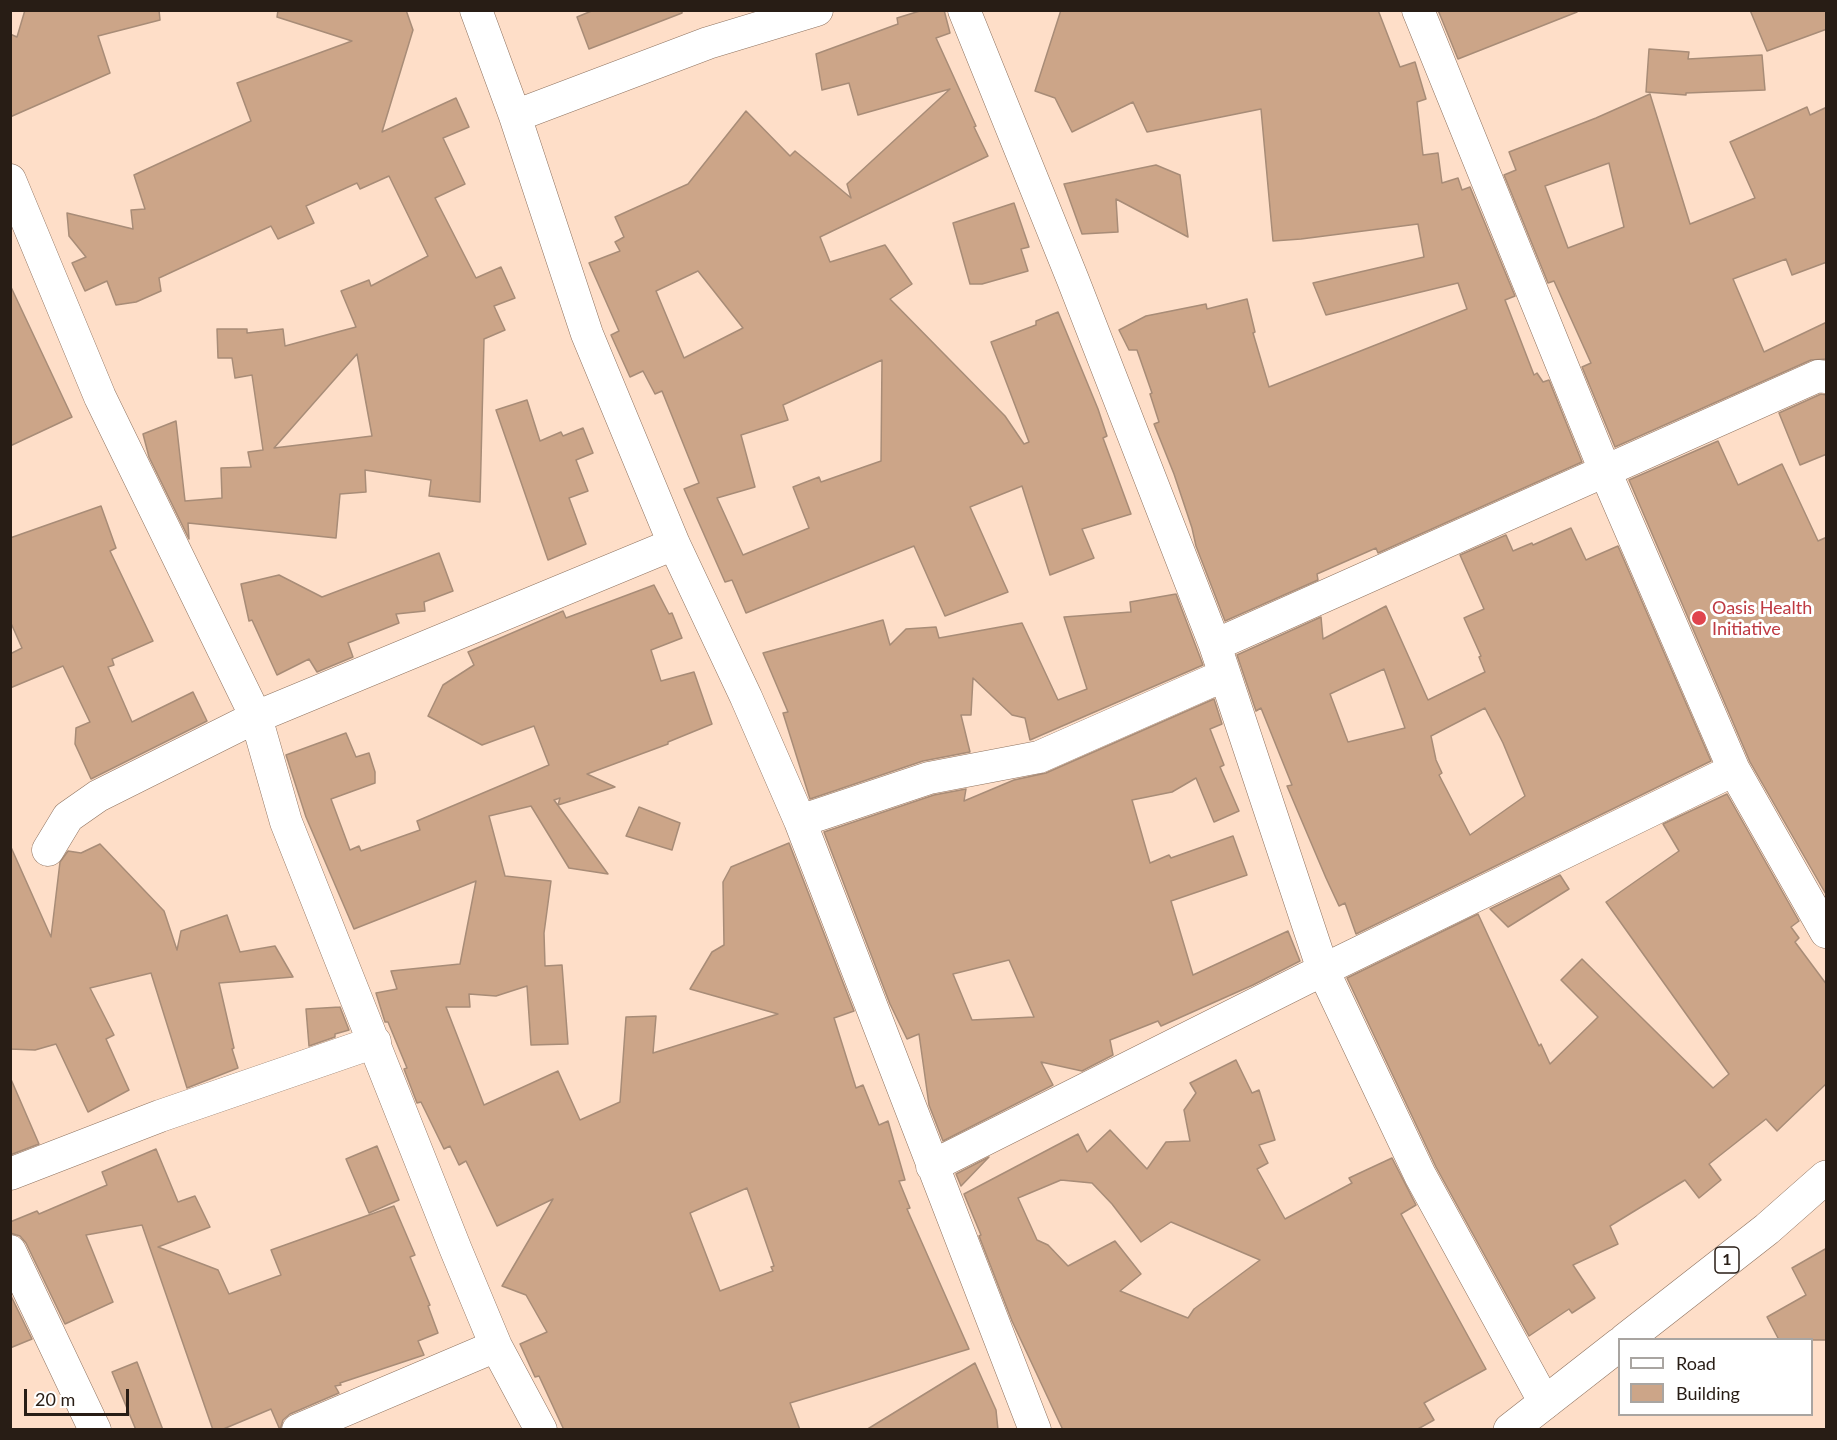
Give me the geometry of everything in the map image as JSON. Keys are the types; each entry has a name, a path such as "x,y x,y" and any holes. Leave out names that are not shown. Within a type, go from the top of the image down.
{"main road":[{"name":"1","path":"1628,1338 1767,1229 1827,1177"},
{"path":"1510,1430 1618,1346"}],"street":[{"path":"476,10 515,116 587,334 674,543 746,697 800,821 1035,1430"},
{"path":"515,116 708,43 817,10"},
{"path":"963,10 1073,280 1215,645 1323,970 1420,1175 1545,1403"},
{"path":"1418,10 1605,471 1734,770 1827,932"},
{"path":"10,180 100,397 256,717 286,822 496,1346 541,1430"},
{"path":"1215,645 1818,376 1827,377"},
{"path":"48,850 68,817 98,795 256,717 674,543"},
{"path":"800,821 929,778 1039,757 1225,675"},
{"path":"932,1166 1323,970 1734,770"},
{"path":"10,1174 160,1116 375,1042"},
{"path":"10,1251 95,1430"},
{"path":"298,1430 496,1346"}],"building":[{"path":"25,10 159,10 160,20 98,36 110,73 10,117 10,34 17,37"},
{"path":"278,10 406,10 413,30 382,132 456,98 469,127 443,138 465,184 435,198 476,278 501,267 515,298 494,306 505,330 484,339 480,502 429,496 431,480 365,470 366,492 340,494 336,538 188,523 189,539 149,457 143,434 176,421 185,501 222,498 221,468 251,467 248,452 263,450 252,375 235,378 232,358 218,358 217,329 247,329 247,333 283,329 285,346 356,327 341,291 369,280 371,286 428,256 389,176 360,189 357,183 306,206 314,223 278,239 271,226 159,278 161,291 136,302 116,305 107,281 85,291 72,263 86,257 69,236 67,213 133,229 131,210 145,209 134,175 251,121 237,83 352,41 277,17","holes":["357,354 372,436 274,448"]},
{"path":"594,10 682,10 682,13 589,49 577,17"},
{"path":"923,10 944,10 950,33 936,38 988,156 820,237 830,262 885,245 912,284 890,299 1005,416 1024,444 1029,442 991,342 1036,325 1036,321 1058,312 1098,409 1107,436 1103,438 1131,514 1082,529 1094,558 1050,575 1022,486 970,507 1008,592 945,616 914,546 746,613 732,580 725,582 684,489 699,483 662,391 655,394 643,371 630,377 611,335 619,331 589,263 620,251 615,242 624,237 615,217 688,184 746,111 790,156 795,151 851,198 847,184 950,89 858,115 849,83 822,90 816,54 898,24 897,18","holes":["698,271 743,328 684,358 656,291","882,360 881,461 821,482 819,477 793,487 809,528 743,555 717,498 755,487 741,435 788,420 783,405"]},
{"path":"1061,10 1378,10 1400,67 1415,62 1426,99 1417,102 1423,155 1438,153 1442,183 1458,178 1462,190 1470,187 1515,296 1505,300 1534,375 1537,373 1543,382 1549,380 1582,462 1378,553 1376,548 1317,574 1318,580 1225,621 1196,546 1174,474 1154,424 1159,422 1137,350 1129,350 1119,330 1146,316 1206,304 1207,309 1247,299 1255,332 1253,333 1269,387 1467,309 1458,283 1326,315 1313,283 1424,257 1418,224 1273,241 1261,109 1147,132 1133,102 1072,132 1055,98 1035,91"},
{"path":"1438,10 1576,10 1577,12 1458,59"},
{"path":"1750,10 1827,11 1827,29 1767,51"},
{"path":"1649,49 1689,52 1688,59 1762,55 1765,90 1686,93 1686,95 1646,92"},
{"path":"1650,94 1690,224 1755,198 1730,142 1807,107 1810,115 1827,107 1827,262 1792,275 1786,259 1733,279 1764,352 1827,322 1827,359 1811,360 1615,447 1582,367 1591,363 1554,281 1548,283 1504,175 1516,170 1509,152","holes":["1609,163 1624,227 1568,248 1545,186"]},
{"path":"1156,165 1180,175 1188,237 1116,199 1118,232 1082,234 1064,184"},
{"path":"1014,203 1029,247 1021,249 1028,271 982,284 970,284 953,223"},
{"path":"10,285 72,417 10,446"},
{"path":"1821,394 1827,395 1827,454 1800,465 1779,413"},
{"path":"527,400 540,441 561,432 563,436 583,428 593,453 576,460 588,491 569,498 586,544 548,560 496,410"},
{"path":"1718,441 1738,485 1782,464 1818,541 1827,537 1827,896 1750,762 1629,480"},
{"path":"101,506 116,548 110,551 153,641 112,659 114,665 108,667 132,722 193,692 207,721 91,779 75,744 76,728 90,722 63,666 10,688 10,654 22,648 10,621 10,538"},
{"path":"1571,528 1586,560 1618,546 1711,761 1356,934 1345,903 1339,906 1326,878 1287,786 1292,785 1261,708 1256,711 1237,655 1321,617 1323,639 1386,606 1428,700 1485,672 1479,657 1481,656 1464,618 1484,609 1460,555 1506,535 1513,551 1532,543 1533,545","holes":["1384,669 1405,728 1348,742 1330,694","1485,708 1503,743 1525,796 1470,835 1439,775 1442,773 1436,760 1431,736"]},
{"path":"439,553 453,591 424,602 425,611 396,614 399,623 348,643 353,657 317,672 309,659 277,675 252,620 249,621 241,584 279,575 322,597"},
{"path":"654,585 669,614 672,613 682,638 651,650 661,681 694,672 712,724 668,742 668,744 587,774 615,787 558,805 560,798 554,800 608,874 569,868 531,806 489,816 505,876 551,881 544,933 545,966 562,965 568,1044 531,1045 527,986 496,996 469,994 470,1007 446,1007 484,1105 558,1071 580,1120 620,1102 626,1017 656,1016 653,1053 778,1014 690,989 712,952 724,945 723,882 731,867 789,843 854,1011 834,1018 856,1088 863,1085 879,1125 888,1121 905,1180 899,1181 910,1208 907,1209 969,1349 790,1403 800,1430 564,1430 539,1376 535,1377 520,1344 547,1332 526,1295 502,1286 553,1199 497,1226 466,1161 459,1165 450,1146 444,1149 421,1102 417,1103 404,1069 407,1068 388,1022 385,1022 376,993 397,989 391,971 460,964 476,881 354,929 306,817 286,755 346,733 356,757 369,753 375,772 375,783 331,799 350,850 359,846 361,851 420,830 417,821 549,765 534,726 482,745 428,716 443,685 474,665 468,652 563,611 566,618","holes":["747,1188 774,1266 771,1267 773,1271 720,1291 690,1213"]},
{"path":"1176,594 1203,665 1030,740 1025,718 1012,715 973,678 971,715 961,715 970,752 923,761 810,799 783,713 788,712 763,653 883,620 890,645 906,629 936,627 939,638 1022,623 1058,700 1087,689 1064,617 1131,612 1130,602"},
{"path":"1214,699 1222,724 1210,729 1224,765 1220,767 1239,811 1214,822 1196,778 1172,792 1132,800 1150,863 1233,836 1247,875 1171,901 1193,975 1288,931 1300,961 1253,985 1161,1026 1158,1021 1110,1040 1113,1055 1082,1071 1041,1062 1053,1085 943,1141 929,1105 919,1034 907,1039 890,1004 824,832 934,795 966,789 964,801 1014,780 1046,773","holes":["1009,960 1034,1017 972,1020 953,974"]},
{"path":"1727,794 1799,921 1791,927 1799,938 1795,942 1827,985 1827,1083 1777,1131 1766,1119 1709,1164 1721,1180 1699,1198 1685,1180 1610,1226 1618,1244 1573,1265 1595,1298 1572,1313 1569,1309 1529,1336 1436,1167 1347,978 1478,914 1539,1046 1541,1044 1550,1064 1598,1017 1561,980 1582,959 1713,1088 1729,1074 1606,902 1679,851 1663,824"},
{"path":"639,807 680,823 672,850 626,836"},
{"path":"100,844 164,911 177,950 181,931 227,915 240,952 275,946 293,977 219,983 238,1068 187,1088 151,973 90,988 114,1035 106,1039 129,1090 88,1112 56,1044 35,1050 10,1049 10,845 51,937 60,862 68,851 81,853"},
{"path":"1560,875 1569,889 1508,927 1490,909"},
{"path":"340,1007 349,1030 309,1046 306,1009"},
{"path":"1236,1060 1252,1093 1259,1090 1275,1140 1259,1145 1268,1163 1257,1169 1285,1219 1352,1183 1349,1178 1392,1158 1416,1205 1401,1214 1486,1369 1424,1403 1434,1420 1416,1430 1063,1430 1012,1321 964,1194 1078,1134 1087,1152 1110,1130 1147,1169 1166,1142 1190,1141 1184,1110 1196,1093 1190,1083","holes":["1061,1180 1092,1183 1112,1204 1141,1242 1171,1222 1260,1260 1194,1309 1188,1318 1120,1291 1141,1274 1115,1241 1068,1266 1048,1245 1037,1240 1018,1198"]},
{"path":"10,1077 39,1144 10,1155"},
{"path":"377,1146 399,1200 369,1213 346,1159"},
{"path":"156,1149 178,1202 195,1196 210,1227 158,1247 218,1270 229,1294 281,1275 271,1250 394,1206 415,1255 410,1257 430,1305 428,1306 438,1333 418,1341 424,1355 340,1383 341,1385 335,1386 339,1393 290,1414 283,1420 280,1430 271,1409 221,1430 213,1430 142,1225 86,1235 113,1302 65,1324 26,1243 20,1236 10,1233 10,1222 37,1211 39,1214 107,1185 102,1172"},
{"path":"989,1157 961,1186 956,1174"},
{"path":"1827,1248 1827,1340 1778,1338 1767,1317 1806,1295 1792,1268"},
{"path":"10,1294 32,1339 10,1348"},
{"path":"137,1362 163,1430 136,1430 112,1372"},
{"path":"975,1363 996,1410 998,1430 866,1430"}],"place":[{"name":"Oasis Health Initiative","path":"1699,618"}]}
